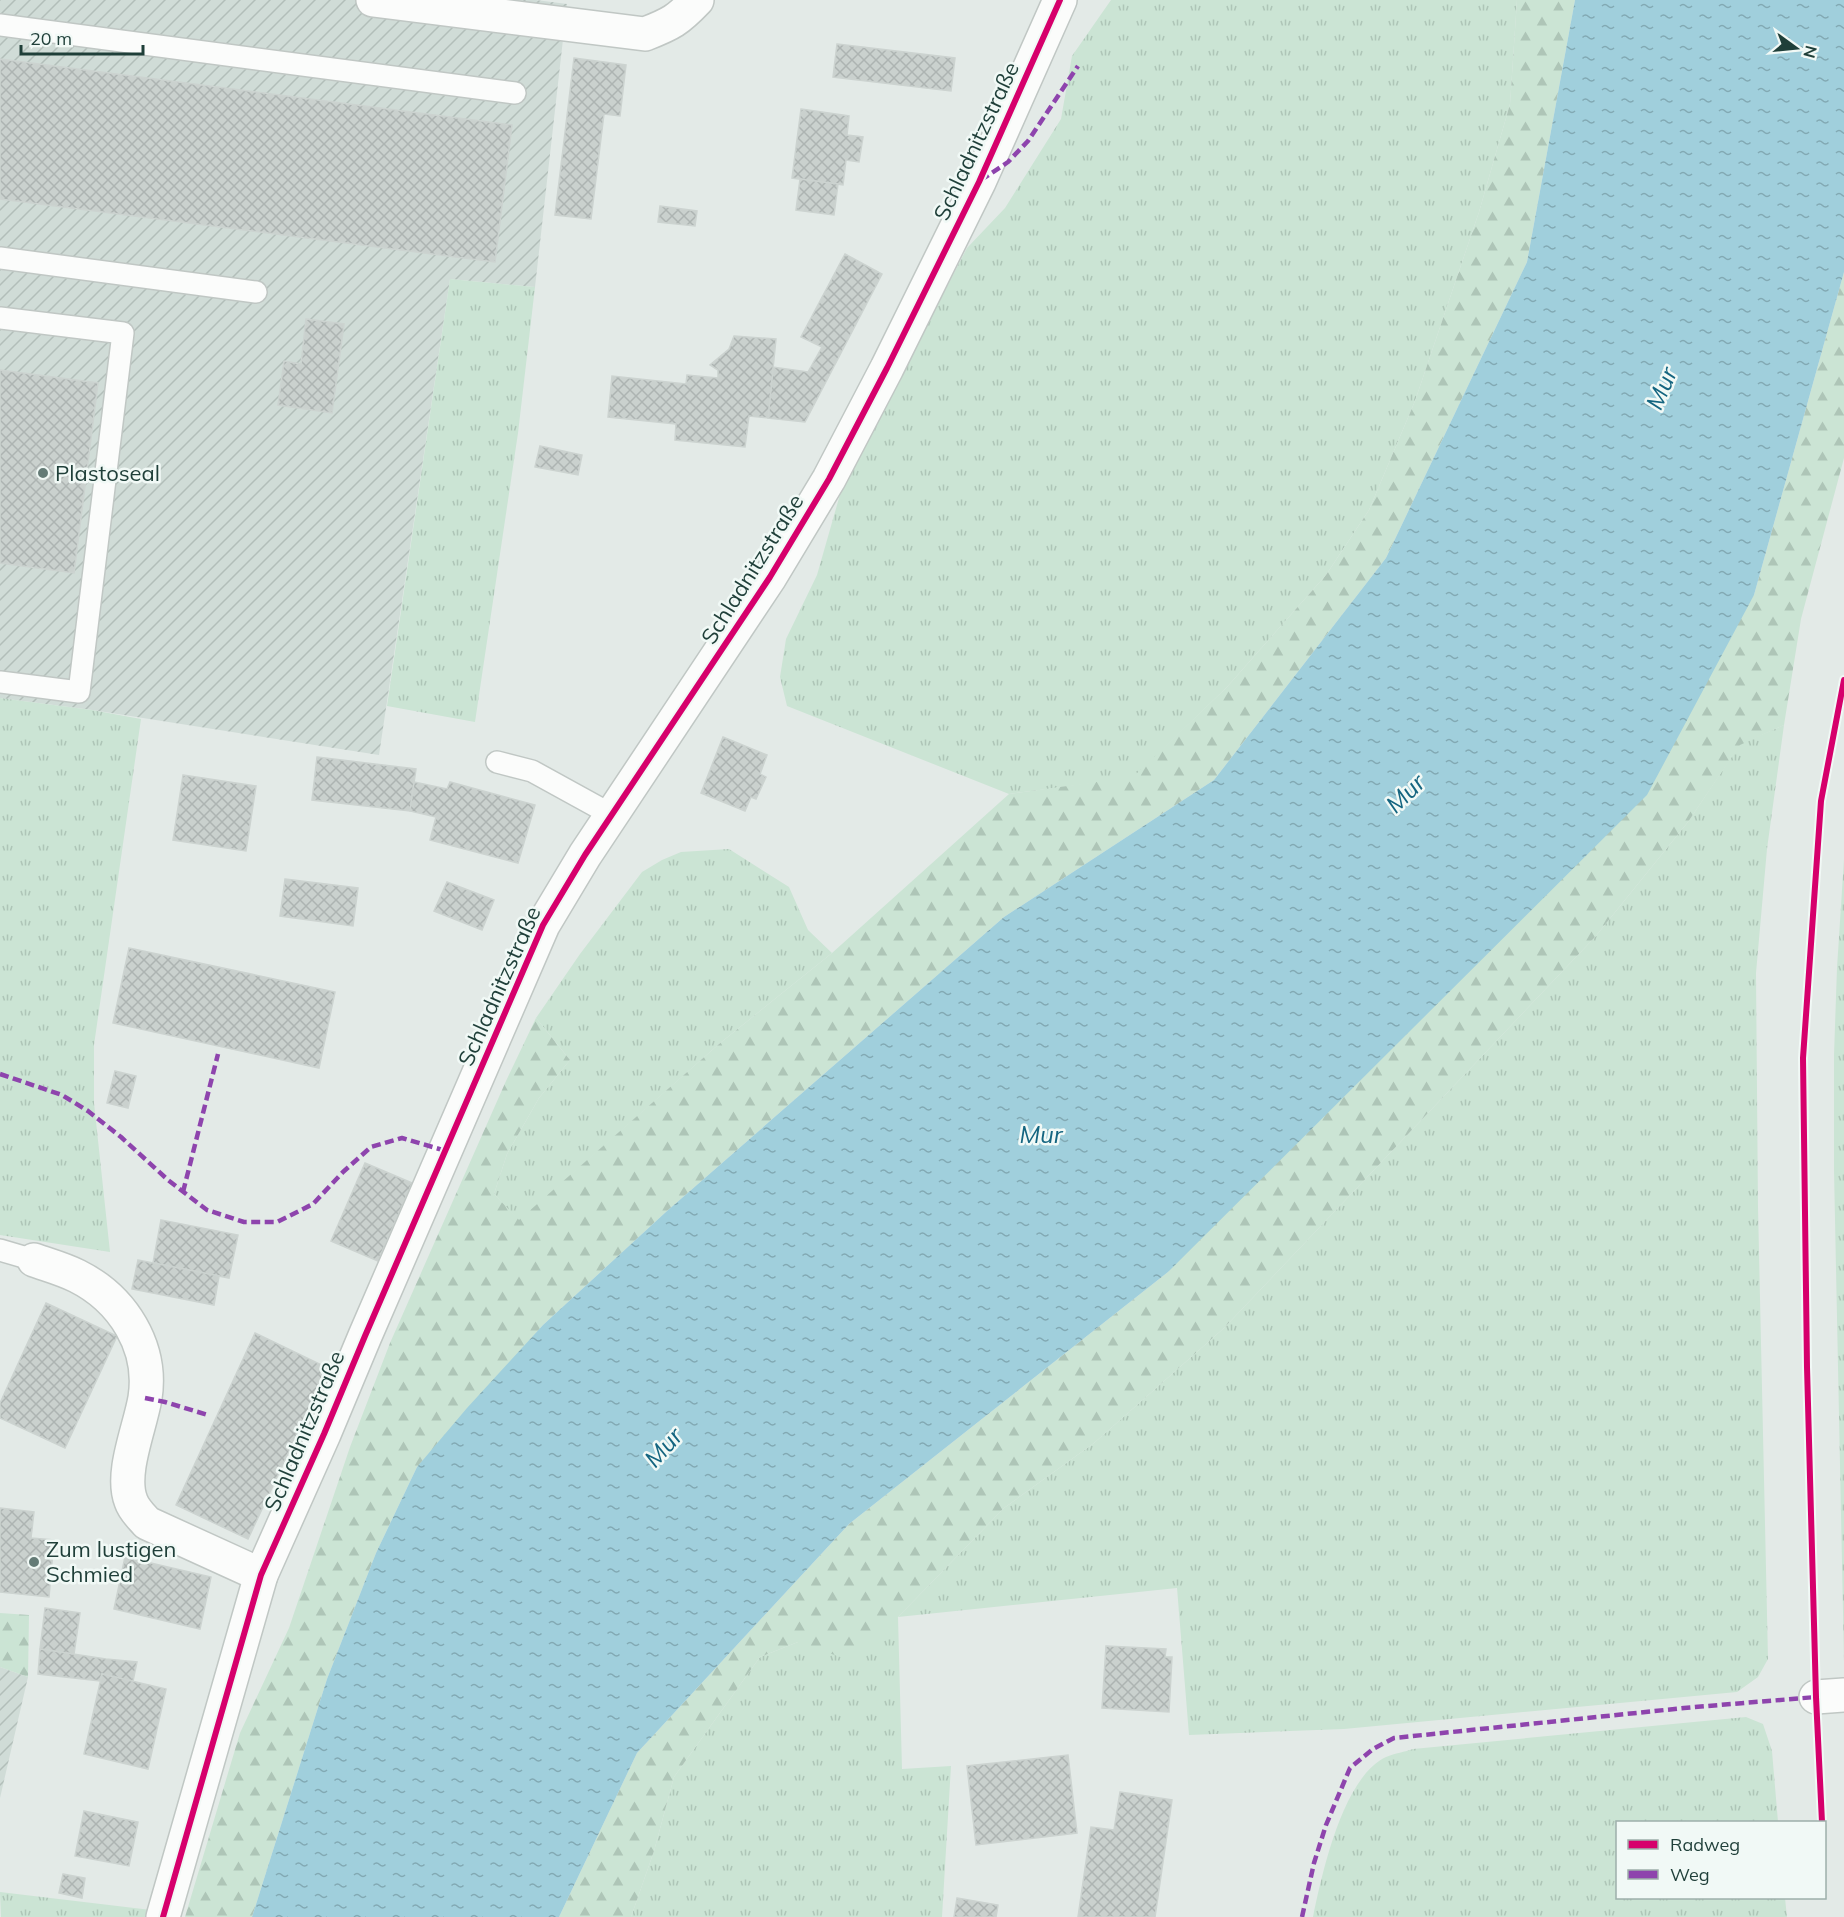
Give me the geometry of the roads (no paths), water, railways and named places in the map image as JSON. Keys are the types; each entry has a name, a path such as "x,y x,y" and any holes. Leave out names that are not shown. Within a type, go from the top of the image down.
{"street":[{"path":"373,0 645,34 680,18 697,0"},
{"name":"Schladnitzstraße","path":"163,1917 261,1575 543,925 585,855 770,577 829,479 979,182 1060,0"},
{"path":"34,1260 78,1276 92,1285 128,1319 143,1353 147,1372 145,1398 128,1471 128,1488 137,1512 147,1523 261,1575"}],"lane":[{"path":"0,25 515,93"},
{"path":"0,258 256,292"},
{"path":"0,318 123,333 79,692 0,682"},
{"path":"497,762 532,771 612,815"},
{"path":"0,1250 34,1260"}],"water":[{"name":"Mur","path":"1575,0 1844,0 1844,272 1754,595 1647,795 1168,1272 849,1524 637,1753 559,1917 252,1917 327,1679 376,1553 417,1467 543,1325 667,1211 1004,917 1214,780 1386,558 1527,262"}],"place":[{"name":"Plastoseal","path":"43,473"},
{"name":"Zum lustigen Schmied","path":"34,1562"}]}
